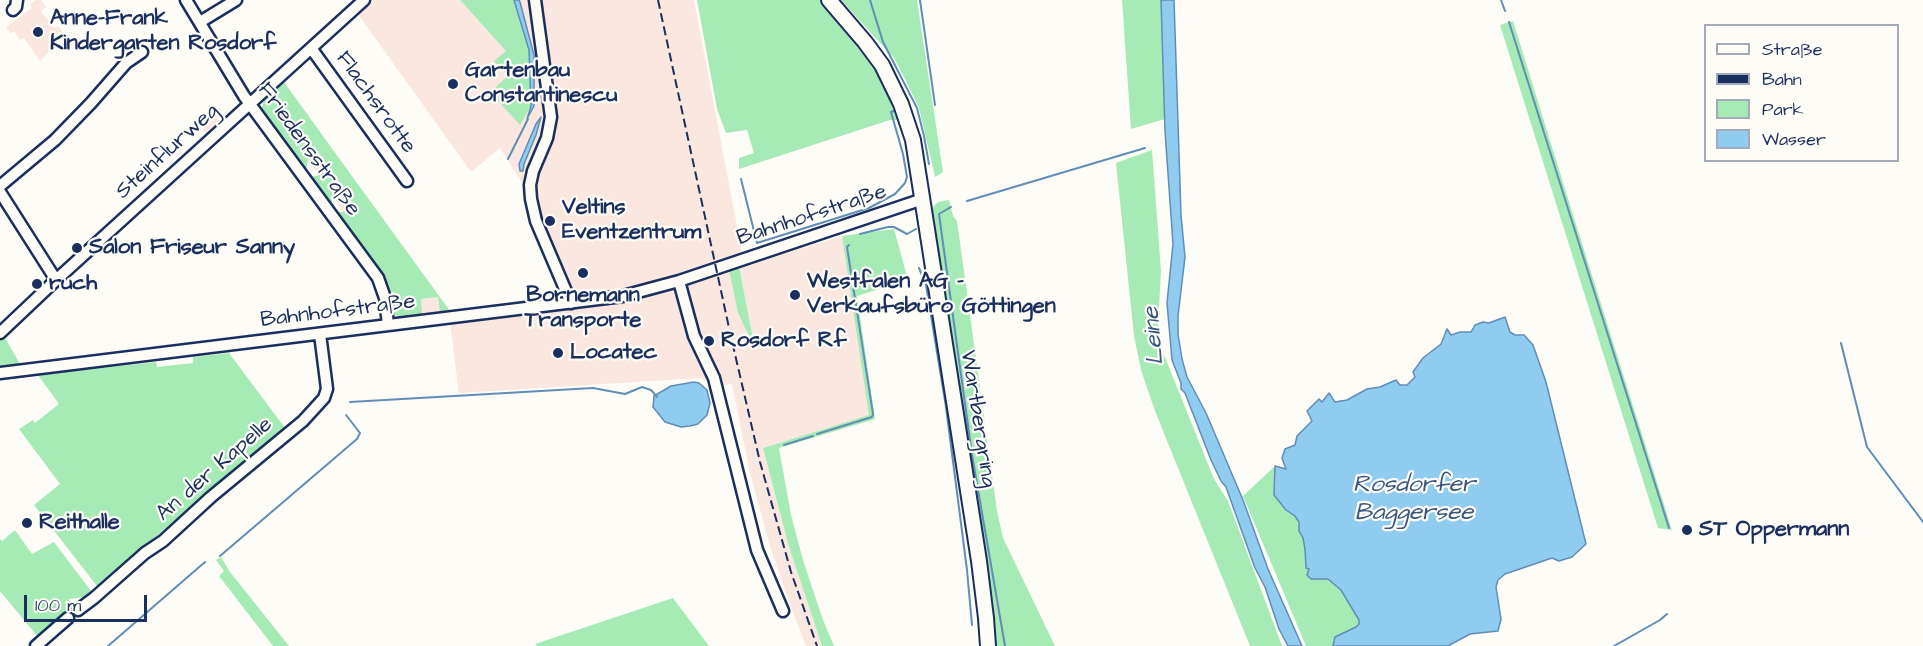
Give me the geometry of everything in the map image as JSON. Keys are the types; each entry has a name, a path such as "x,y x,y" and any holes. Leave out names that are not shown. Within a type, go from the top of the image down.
{"main road":[{"name":"Wartbergring","path":"829,0 882,65 895,89 913,140 979,561 988,646"}],"street":[{"name":"Friedensstraße","path":"186,0 239,89 378,278 385,298 388,325"},
{"path":"200,22 236,0"},
{"name":"Steinflurweg","path":"0,333 364,0"},
{"path":"535,0 551,113 547,138 532,171 531,199 536,221 571,303"},
{"name":"Flachsrotte","path":"311,48 407,181"},
{"path":"0,186 71,124 126,63 142,52"},
{"path":"0,192 56,280"},
{"name":"Bahnhofstraße","path":"0,373 623,296 679,281 922,199"},
{"path":"679,281 694,336 714,378 757,550 783,611"},
{"name":"An der Kapelle","path":"78,610 145,553 163,541 211,496 303,420 324,398 327,389 320,334"},
{"path":"36,646 68,618"}],"shaded area":[{"name":"Anne-Frank Kindergarten Rosdorf","path":"41,0 46,7 41,11 54,28 58,26 65,35 40,61 24,38 20,40 14,31 10,33 6,27 32,8 30,4"},
{"path":"374,0 460,0 506,51 531,96 529,50 514,0 694,0 742,252 727,259 738,313 754,346 739,267 842,236 870,415 763,448 789,547 822,646 806,646 770,546 750,473 732,384 720,386 700,378 459,393 450,322 573,307 532,219 525,188 500,148 471,172 358,14"},
{"path":"210,112 212,116 215,114 220,123 206,134 197,119"},
{"path":"319,152 329,167 319,175 308,160"},
{"path":"343,190 354,204 343,212 333,197"},
{"path":"438,297 440,313 422,315 420,299"}],"green space":[{"path":"460,0 514,0 529,50 531,106 520,125 490,92 508,76 494,61 506,51"},
{"path":"697,0 821,0 853,38 880,76 898,120 890,120 739,169 739,158 754,153 747,130 726,133 717,109"},
{"path":"841,0 917,0 943,172 935,177 919,108 894,58"},
{"path":"1122,0 1161,0 1165,119 1131,129"},
{"path":"1513,21 1672,530 1658,528 1500,25"},
{"path":"284,82 450,311 440,313 438,297 421,299 422,315 399,317 394,314 390,297 394,296 394,292 390,292 382,275 336,212 343,212 353,204 343,190 333,197 331,206 311,177 319,175 329,167 319,153 308,160 306,171 262,108 264,100"},
{"path":"1152,150 1161,271 1158,325 1164,355 1214,479 1228,501 1282,646 1250,646 1155,411 1141,370 1134,336 1116,163"},
{"path":"949,200 953,216 957,221 997,511 1003,538 1055,646 991,646 931,215 933,207 938,202"},
{"path":"894,229 908,280 857,296 875,419 779,448 791,515 803,560 834,646 822,646 789,547 763,448 869,415 842,236"},
{"path":"739,267 755,349 738,313 729,270"},
{"path":"4,336 20,364 0,367 0,341"},
{"path":"229,353 285,428 97,586 34,505 60,484 19,429 33,420 35,423 59,404 38,375 156,362 157,367 193,363 193,357"},
{"path":"1275,466 1274,495 1299,522 1299,531 1305,549 1306,568 1309,569 1311,579 1328,579 1341,590 1359,620 1356,627 1335,637 1333,646 1306,646 1243,496"},
{"path":"15,530 32,554 54,542 91,591 85,597 69,599 68,604 72,608 38,637 0,591 0,539 2,541"},
{"path":"221,557 230,572 289,646 273,646 219,576 224,571 216,560"},
{"path":"673,598 709,646 537,646 535,644"}],"water":[{"path":"514,0 520,2 534,55 534,106 527,119 531,106 529,50"},
{"path":"1161,0 1174,0 1181,215 1185,257 1178,316 1182,359 1187,377 1206,413 1243,500 1268,569 1302,646 1288,646 1279,629 1226,487 1211,460 1185,393 1181,389 1172,360 1167,303 1173,244 1165,131"},
{"path":"541,117 523,171 520,171 519,164"},
{"name":"Rosdorfer Baggersee","path":"1505,317 1510,332 1515,335 1524,335 1533,345 1546,382 1586,544 1572,557 1559,561 1552,558 1505,574 1498,580 1496,587 1501,619 1498,631 1470,634 1448,646 1333,646 1335,637 1356,627 1359,620 1341,590 1328,579 1311,579 1307,575 1309,569 1306,568 1305,549 1299,531 1299,522 1274,495 1275,466 1286,469 1282,458 1285,449 1295,445 1297,436 1312,421 1307,411 1319,399 1322,402 1329,393 1335,402 1347,400 1367,389 1380,387 1396,380 1400,385 1407,385 1415,377 1413,372 1423,358 1441,344 1447,329 1451,335 1471,332 1475,325"},
{"path":"694,382 707,390 710,403 707,415 698,424 690,426 681,427 665,422 653,407 654,396 671,386"}],"waterway":[{"path":"870,0 883,42 917,108 929,164"},
{"path":"920,0 935,105"},
{"path":"1501,0 1505,11"},
{"path":"1509,22 1669,528"},
{"path":"741,179 757,243 869,208 895,194 905,183 907,177 891,112 894,111"},
{"path":"508,159 528,119"},
{"path":"967,201 1145,148"},
{"path":"951,207 939,214 972,455 1005,646"},
{"path":"860,234 888,227 894,227 907,234 916,229"},
{"path":"817,434 872,417 873,414 847,247 849,245"},
{"path":"919,268 926,285 946,407 972,625"},
{"path":"1841,343 1867,447 1923,522"},
{"path":"350,402 593,388 625,394 642,387 651,390 657,397"},
{"path":"220,556 357,439 360,433 346,415"},
{"path":"784,445 813,436"},
{"path":"108,646 205,562"},
{"path":"1614,646 1667,614"}],"railway":[{"path":"658,0 760,462 791,572 817,646"}],"place":[{"name":"Anne-Frank Kindergarten Rosdorf","path":"38,32"},
{"name":"Gartenbau Constantinescu","path":"453,84"},
{"name":"Veltins Eventzentrum","path":"550,221"},
{"name":"Salon Friseur Sanny","path":"77,248"},
{"name":"Bornemann Transporte","path":"583,273"},
{"name":"ruch","path":"37,284"},
{"name":"Westfalen AG - Verkaufsbüro Göttingen","path":"795,295"},
{"name":"Rosdorf Rf","path":"709,341"},
{"name":"Locatec","path":"558,353"},
{"name":"Reithalle","path":"27,523"},
{"name":"ST Oppermann","path":"1687,530"}],"water label":[{"name":"Leine","path":"1155,336"}]}
